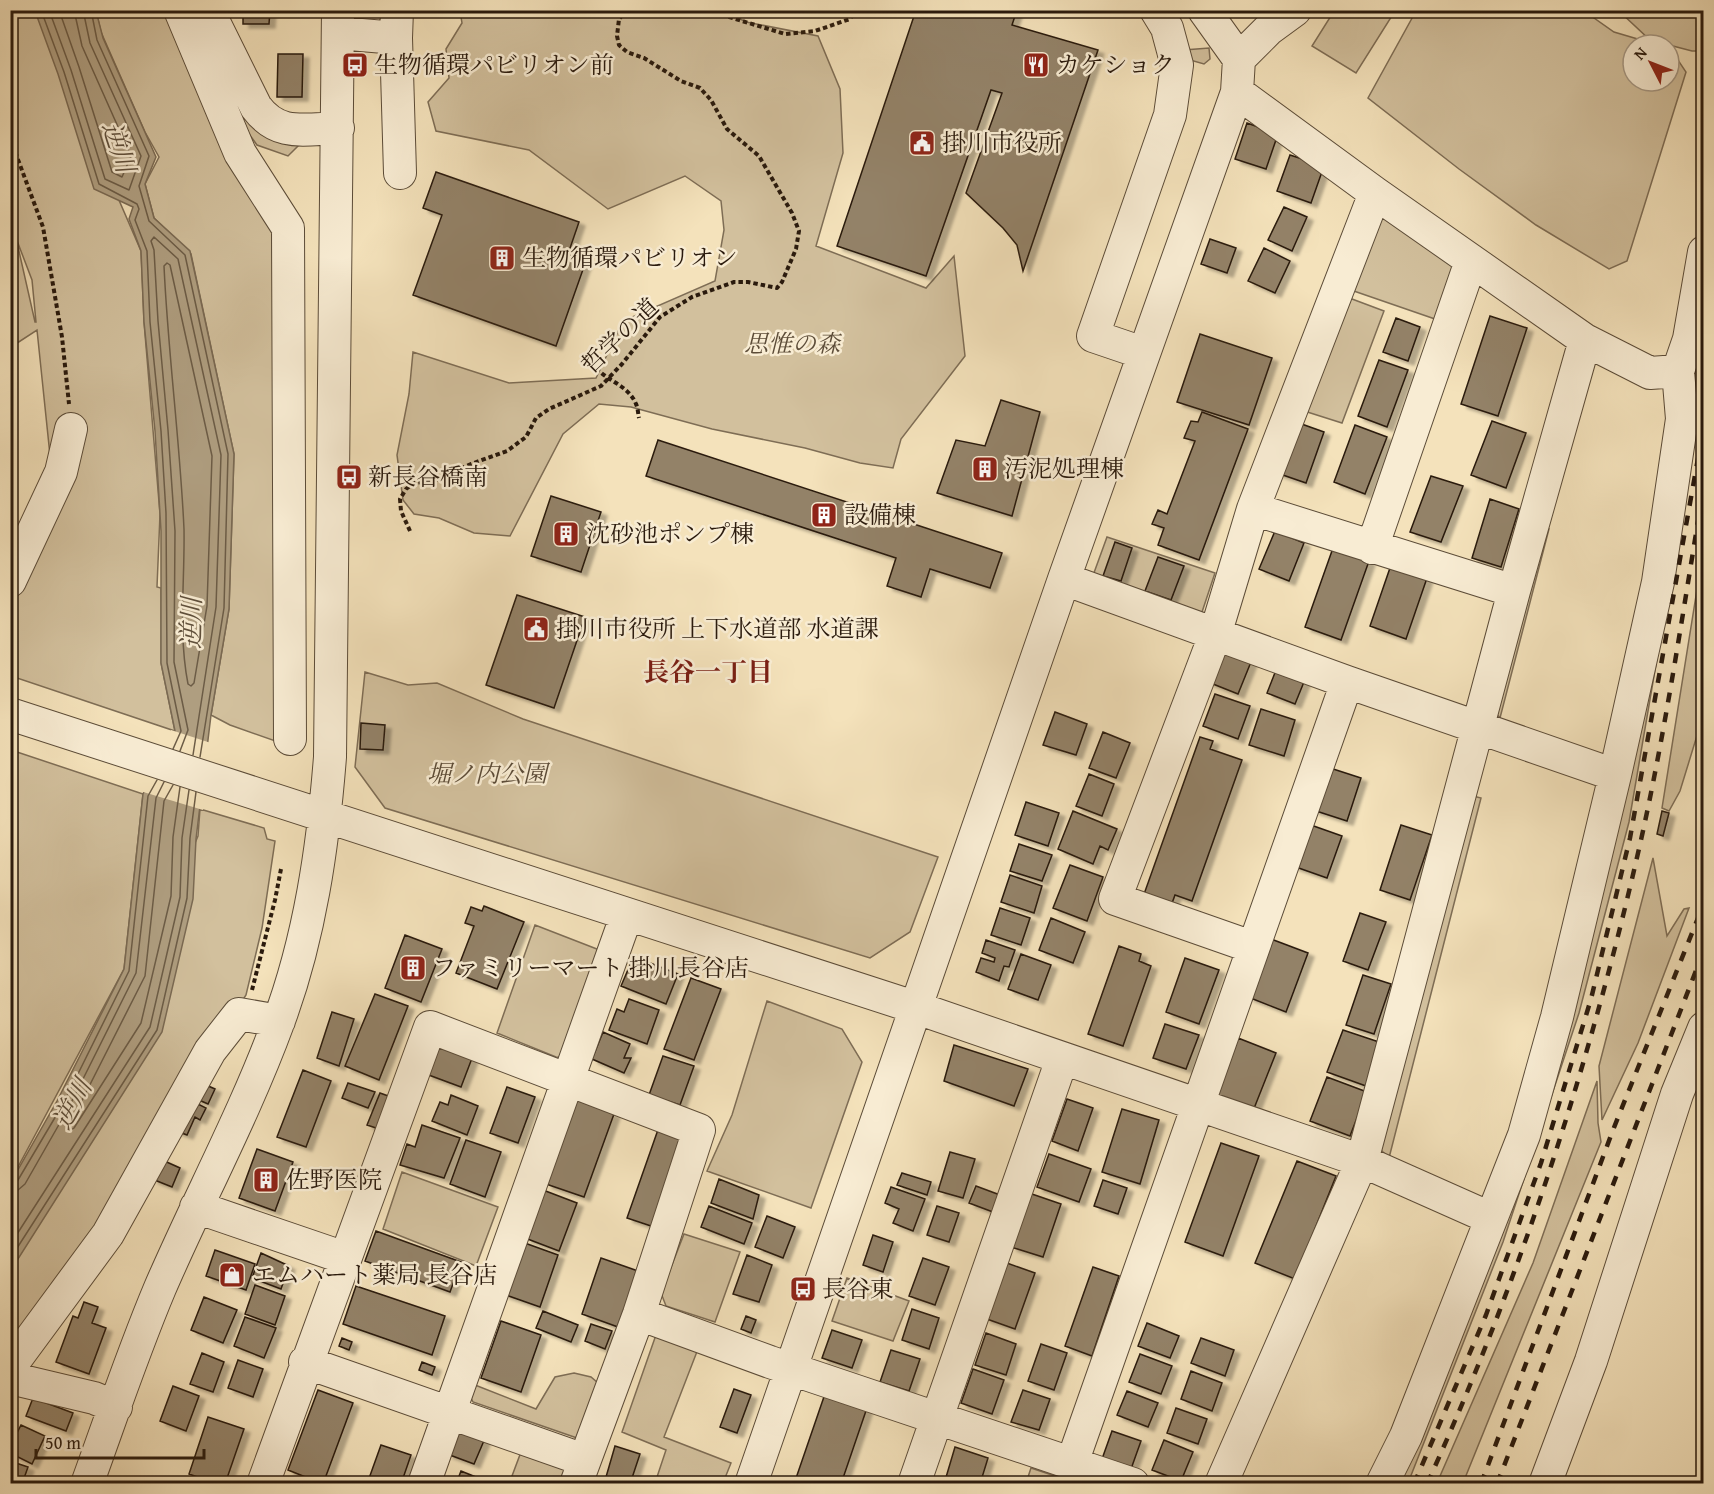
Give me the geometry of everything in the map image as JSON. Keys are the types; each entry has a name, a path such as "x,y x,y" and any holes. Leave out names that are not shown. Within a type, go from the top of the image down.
{"street":[{"path":"180,10 240,153 288,228 290,739"},
{"path":"208,10 256,107 264,118 285,129 338,128"},
{"path":"1143,353 1093,336 1170,115 1177,65 1167,28 1156,10"},
{"path":"751,1484 914,1007 1237,92 1239,60 1204,10"},
{"path":"1239,60 1269,29 1294,10"},
{"path":"87,1484 159,1291 279,1021 299,956 316,876 325,816 331,733 338,22 396,24 400,173"},
{"path":"1237,92 1375,193 1585,340 1650,373 1678,371"},
{"path":"1252,947 1115,899 1215,635 1253,509 1375,193"},
{"path":"1382,1484 1406,1436 1524,1135 1557,1017 1658,582 1682,419 1678,371 1689,339 1704,252"},
{"path":"1372,548 1471,261"},
{"path":"1221,1484 1362,1161 1514,591 1585,340"},
{"path":"10,580 61,472 71,429"},
{"path":"1253,509 1514,591"},
{"path":"1064,579 1347,682 1615,775"},
{"path":"1072,1463 1347,682"},
{"path":"10,714 914,1007 1362,1161 1479,1213 1492,1216"},
{"path":"424,1484 627,914"},
{"path":"10,1367 108,1234 210,1051 238,1014 279,1021"},
{"path":"262,1484 306,1362 430,1027 699,1130 639,1314 580,1472 449,1414 306,1362"},
{"path":"1545,1484 1591,1361 1677,1094 1704,1028"},
{"path":"914,1484 1062,1059"},
{"path":"196,1207 345,1258"},
{"path":"639,1314 789,1368 1133,1484"},
{"path":"10,1378 94,1398 116,1407"}],"path":[{"name":"哲学の道","path":"410,531 401,511 400,498 414,483 433,481 507,451 526,437 536,418 549,408 601,386 660,317 692,297 734,282 748,282 777,288 782,282 796,249 799,231 792,213 759,156 726,129 711,100 700,88 681,81 644,58 627,52 619,45 617,36 619,18 627,10"},
{"path":"716,10 719,14 785,34 815,31 849,19 855,10"},
{"path":"10,138 43,227 62,337 71,429"},
{"path":"589,355 596,369 620,385 636,403 639,418"},
{"path":"238,1014 251,994 281,869"}],"green space":[{"path":"11,11 37,11 141,251 144,322 160,514 157,587 161,588 161,663 175,731 11,676 11,561 51,465 37,330 11,347","holes":["16,238 32,280 36,322"]},
{"path":"96,11 182,11 272,227 281,743 230,725 211,715 229,609 234,454 191,254 154,218 145,184 159,157 145,132 101,32"},
{"path":"201,11 242,97 303,137 288,156 257,145 236,116"},
{"name":"思惟の森","path":"460,11 725,11 746,22 818,36 840,89 843,153 816,246 926,288 954,256 965,356 901,439 893,468 860,463 805,448 712,429 631,407 599,404 563,434 510,536 474,533 439,518 414,514 403,500 397,455 409,394 413,352 509,383 596,378 623,321 715,281 724,230 721,201 685,176 608,209 529,150 436,131 428,102 449,78 446,49 462,23"},
{"path":"1334,11 1395,11 1356,73 1312,46"},
{"path":"1416,11 1584,11 1614,32 1621,34 1621,93 1679,93 1627,261 1609,269 1536,225 1368,98"},
{"path":"1619,11 1703,11 1703,51 1681,48 1681,33 1643,33"},
{"path":"1209,48 1210,59 1204,64 1183,58 1184,50"},
{"path":"1681,64 1686,72 1681,88"},
{"path":"1381,207 1460,266 1435,319 1348,289"},
{"path":"1344,296 1384,311 1342,423 1301,410"},
{"path":"1703,331 1703,390 1629,822 1579,1013 1503,1242 1408,1483 1392,1484 1504,1215 1683,435"},
{"path":"1541,528 1549,529 1500,718 1495,712"},
{"path":"1107,537 1215,573 1201,615 1091,581"},
{"path":"1703,552 1703,716 1680,791 1669,811 1662,808"},
{"name":"堀ノ内公園","path":"365,672 408,685 437,683 523,719 938,857 910,932 870,958 385,808 355,767"},
{"path":"11,750 143,794 124,969 11,1180"},
{"path":"1473,796 1481,798 1389,1158 1381,1150"},
{"path":"200,809 264,828 267,839 275,841 262,928 246,995 11,1357 11,1270 198,836"},
{"path":"1653,858 1667,936 1684,909 1689,908 1638,1043 1602,1120 1599,1066"},
{"path":"535,925 602,951 565,1058 556,1057 497,1033"},
{"path":"767,1001 842,1029 862,1062 811,1208 707,1171 732,1115"},
{"path":"1597,1081 1601,1142 1463,1483 1437,1483 1533,1263"},
{"path":"402,1172 498,1207 476,1266 383,1229"},
{"path":"684,1234 740,1252 715,1322 666,1306 661,1293"},
{"path":"847,1278 909,1301 893,1341 832,1321"},
{"path":"657,1332 698,1349 664,1437 731,1463 723,1483 655,1483 666,1450 622,1432"},
{"path":"574,1373 591,1377 598,1383 577,1438 473,1402 470,1396 475,1385 536,1409 555,1377"},
{"path":"521,1452 567,1464 567,1483 509,1484"},
{"path":"1031,1468 1076,1483 1026,1483"}],"water":[{"name":"逆川","path":"35,11 96,11 103,38 156,157 145,184 154,218 190,251 234,454 229,609 211,715 196,839 193,899 162,1032 11,1270 11,1182 57,1101 124,969 143,794 175,731 161,663 161,531 155,431 144,322 141,251 129,219 133,207 94,189 58,74"}],"pier":[{"path":"171,730 211,743 203,810 140,791"}],"building":[{"path":"243,10 270,10 269,24 243,24"},
{"name":"掛川市役所","path":"916,10 1017,10 1012,25 1098,50 1023,271 1017,245 1003,228 966,193 1002,93 991,90 926,276 837,246"},
{"path":"278,54 303,54 302,97 277,97"},
{"path":"1247,123 1278,134 1266,169 1235,159"},
{"path":"1290,155 1324,166 1311,203 1277,191"},
{"name":"生物循環パビリオン","path":"436,172 579,222 568,254 586,261 556,346 413,295 442,215 423,208"},
{"path":"1284,207 1307,217 1292,251 1268,240"},
{"path":"1210,239 1236,248 1227,273 1201,264"},
{"path":"1264,248 1290,261 1275,293 1248,281"},
{"path":"1490,316 1527,328 1498,416 1461,404"},
{"path":"1396,318 1420,327 1408,361 1383,352"},
{"path":"1200,334 1272,358 1249,425 1177,402"},
{"path":"1379,360 1408,370 1387,427 1358,416"},
{"name":"汚泥処理棟","path":"1001,400 1040,412 1012,516 937,493 956,440 985,446"},
{"path":"1202,412 1248,429 1199,560 1158,545 1164,528 1152,524 1158,510 1167,514 1195,441 1184,438 1191,421 1198,422"},
{"path":"1492,421 1526,433 1506,488 1471,475"},
{"path":"1296,422 1324,432 1306,483 1277,473"},
{"path":"1355,425 1387,437 1365,494 1334,482"},
{"name":"設備棟","path":"658,440 1002,553 990,588 930,569 921,597 887,586 896,558 646,476"},
{"path":"1431,476 1463,486 1441,542 1410,532"},
{"name":"沈砂池ポンプ棟","path":"551,496 601,512 581,572 531,556"},
{"path":"1490,499 1519,509 1501,567 1472,558"},
{"path":"1275,531 1304,543 1289,581 1259,569"},
{"path":"1115,542 1132,548 1121,581 1103,576"},
{"path":"1333,548 1369,561 1341,640 1305,627"},
{"path":"1158,557 1184,566 1171,600 1145,591"},
{"path":"1391,565 1427,578 1406,639 1370,626"},
{"path":"517,595 585,617 554,708 486,685"},
{"path":"1223,645 1253,657 1238,694 1208,682"},
{"path":"1278,665 1306,677 1295,704 1267,693"},
{"path":"1215,694 1250,706 1238,739 1203,726"},
{"path":"1261,709 1295,720 1284,756 1249,745"},
{"path":"1055,712 1087,724 1076,755 1043,745"},
{"path":"361,723 385,725 383,750 360,749"},
{"path":"1103,732 1130,743 1116,778 1089,768"},
{"path":"1200,737 1213,741 1210,749 1242,760 1192,901 1175,895 1171,906 1143,897"},
{"path":"1327,767 1361,778 1347,821 1313,810"},
{"path":"1089,774 1114,784 1102,816 1076,806"},
{"path":"1026,802 1059,813 1048,846 1015,835"},
{"path":"1073,811 1117,829 1108,850 1100,846 1093,864 1058,849"},
{"path":"1662,811 1669,813 1663,836 1657,834"},
{"path":"1308,824 1342,836 1327,878 1293,866"},
{"path":"1401,825 1432,835 1410,900 1380,890"},
{"path":"1019,844 1052,855 1042,881 1010,871"},
{"path":"1070,865 1103,877 1087,921 1053,908"},
{"path":"1010,875 1042,886 1034,913 1001,902"},
{"path":"484,906 524,922 497,989 456,973 474,926 465,923 471,907 482,911"},
{"path":"1000,908 1030,918 1021,945 991,935"},
{"path":"1360,913 1386,922 1368,970 1343,961"},
{"path":"1051,918 1085,932 1073,963 1039,950"},
{"name":"ファミリーマート 掛川長谷店","path":"405,935 442,949 421,1002 385,988"},
{"path":"1271,939 1308,953 1286,1012 1248,997"},
{"path":"986,940 1015,950 1009,967 1004,966 999,981 976,972 981,958 994,962 995,958 982,953"},
{"path":"1119,946 1141,954 1139,961 1151,966 1123,1046 1088,1034"},
{"path":"1021,954 1051,965 1038,1000 1008,989"},
{"path":"1185,958 1219,970 1199,1024 1166,1012"},
{"path":"645,961 678,974 666,1004 621,986 630,965 642,969"},
{"path":"1363,975 1391,984 1374,1034 1346,1025"},
{"path":"691,978 721,989 694,1060 664,1049"},
{"path":"375,994 408,1006 379,1080 345,1066"},
{"path":"629,999 659,1010 647,1044 609,1030 617,1009 624,1012"},
{"path":"332,1012 354,1019 339,1066 317,1058"},
{"path":"1165,1024 1199,1035 1186,1069 1153,1058"},
{"path":"1343,1030 1382,1043 1366,1086 1327,1072"},
{"path":"603,1032 630,1044 624,1058 631,1058 624,1073 592,1059"},
{"path":"1238,1038 1276,1053 1253,1111 1216,1096"},
{"path":"440,1040 474,1053 461,1087 426,1074"},
{"path":"954,1045 1028,1069 1014,1106 944,1081"},
{"path":"663,1056 694,1066 680,1105 649,1095"},
{"path":"303,1070 331,1081 306,1147 277,1137"},
{"path":"1327,1077 1367,1092 1350,1136 1310,1121"},
{"path":"199,1082 215,1089 208,1104 192,1097"},
{"path":"348,1083 375,1092 368,1108 342,1098"},
{"path":"507,1087 535,1097 518,1143 490,1133"},
{"path":"380,1093 391,1097 379,1129 367,1125"},
{"path":"451,1095 478,1106 467,1135 432,1121 440,1102 448,1105"},
{"path":"188,1099 206,1108 200,1120 195,1117 187,1135 174,1130"},
{"path":"1067,1099 1093,1108 1078,1151 1052,1141"},
{"path":"577,1100 614,1114 584,1197 546,1184"},
{"path":"1122,1109 1159,1120 1140,1184 1102,1172"},
{"path":"660,1124 689,1134 657,1228 627,1218"},
{"path":"422,1125 460,1138 444,1178 400,1165 407,1144 415,1147"},
{"path":"466,1140 501,1152 485,1197 450,1184"},
{"path":"1221,1143 1259,1156 1223,1256 1185,1242"},
{"name":"佐野医院","path":"257,1149 293,1162 275,1211 239,1198"},
{"path":"950,1152 975,1159 963,1198 938,1191"},
{"path":"1049,1154 1091,1169 1079,1202 1037,1187"},
{"path":"160,1159 180,1168 172,1187 152,1179"},
{"path":"1297,1161 1336,1176 1295,1279 1255,1263"},
{"path":"902,1173 931,1182 927,1195 897,1185"},
{"path":"719,1179 759,1195 753,1219 711,1203"},
{"path":"1103,1180 1127,1188 1118,1214 1094,1206"},
{"path":"976,1186 1000,1195 993,1212 969,1203"},
{"path":"891,1187 925,1199 913,1231 893,1223 899,1209 885,1203"},
{"path":"543,1190 577,1203 559,1251 525,1238"},
{"path":"1029,1193 1061,1204 1043,1257 1011,1247"},
{"path":"709,1206 752,1223 744,1244 701,1227"},
{"path":"937,1206 959,1213 949,1242 927,1235"},
{"path":"767,1216 795,1227 783,1258 755,1247"},
{"path":"376,1231 461,1262 450,1292 365,1261"},
{"path":"873,1235 893,1242 883,1272 863,1265"},
{"path":"522,1242 558,1255 540,1307 503,1294"},
{"path":"215,1250 255,1264 246,1290 206,1276"},
{"path":"261,1253 289,1266 281,1289 252,1278"},
{"path":"747,1255 772,1265 759,1302 733,1294"},
{"path":"601,1258 638,1271 618,1327 582,1314"},
{"path":"923,1258 949,1267 935,1305 909,1296"},
{"path":"1004,1262 1035,1273 1015,1329 984,1318"},
{"path":"1093,1267 1119,1276 1092,1356 1065,1346"},
{"path":"255,1285 285,1296 275,1325 245,1314"},
{"path":"356,1286 445,1316 432,1355 343,1324"},
{"path":"204,1297 237,1310 223,1343 191,1330"},
{"path":"84,1302 98,1307 92,1323 106,1328 89,1374 56,1362 73,1316 78,1318"},
{"path":"912,1309 939,1318 929,1349 902,1340"},
{"path":"543,1311 578,1325 571,1342 536,1328"},
{"path":"746,1316 756,1320 751,1333 741,1329"},
{"path":"245,1317 276,1328 264,1358 234,1346"},
{"path":"501,1321 541,1335 521,1392 481,1378"},
{"path":"1147,1323 1179,1336 1170,1358 1138,1346"},
{"path":"591,1324 612,1331 605,1349 585,1341"},
{"path":"832,1330 862,1340 852,1368 822,1358"},
{"path":"986,1333 1016,1344 1006,1375 975,1365"},
{"path":"342,1338 352,1342 349,1350 339,1346"},
{"path":"1201,1338 1234,1350 1225,1376 1191,1363"},
{"path":"1041,1344 1067,1353 1054,1390 1028,1381"},
{"path":"891,1350 920,1359 909,1391 880,1382"},
{"path":"202,1353 224,1362 213,1392 190,1384"},
{"path":"1140,1354 1172,1366 1161,1394 1129,1382"},
{"path":"238,1360 263,1369 253,1397 228,1388"},
{"path":"422,1362 435,1367 432,1375 419,1370"},
{"path":"973,1369 1004,1380 992,1414 961,1403"},
{"path":"1191,1371 1222,1383 1212,1411 1181,1399"},
{"path":"173,1386 199,1396 186,1431 160,1421"},
{"path":"827,1388 869,1402 841,1484 794,1484"},
{"path":"734,1389 751,1395 737,1433 720,1427"},
{"path":"318,1390 353,1403 323,1484 288,1470"},
{"path":"1023,1390 1050,1399 1039,1430 1011,1422"},
{"path":"1127,1391 1158,1403 1148,1427 1117,1415"},
{"path":"33,1398 73,1413 66,1431 26,1416"},
{"path":"1176,1408 1207,1419 1198,1444 1167,1433"},
{"path":"208,1417 244,1429 225,1484 217,1484 189,1474"},
{"path":"21,1425 45,1436 32,1464 10,1453 10,1447"},
{"path":"458,1425 486,1436 474,1464 447,1454"},
{"path":"1112,1431 1141,1441 1131,1469 1102,1459"},
{"path":"1164,1440 1193,1452 1181,1481 1152,1470"},
{"path":"381,1445 411,1455 401,1484 367,1484"},
{"path":"615,1446 640,1454 630,1484 606,1477"},
{"path":"955,1447 988,1458 980,1484 944,1484"},
{"path":"10,1461 28,1467 22,1484 10,1484"},
{"path":"461,1471 488,1482 487,1484 456,1484"}],"railway":[{"path":"1414,1484 1486,1315 1541,1163 1591,999 1630,838 1704,425"},
{"path":"1427,1484 1493,1328 1523,1248 1576,1087 1600,1005 1641,840 1659,752 1704,485"},
{"path":"1481,1484 1613,1130 1704,903"},
{"path":"1497,1484 1704,950"}],"place":[{"name":"生物循環パビリオン前","path":"355,65"},
{"name":"カケショク","path":"1036,65"},
{"name":"掛川市役所","path":"922,143"},
{"name":"生物循環パビリオン","path":"502,258"},
{"name":"汚泥処理棟","path":"985,469"},
{"name":"新長谷橋南","path":"349,477"},
{"name":"設備棟","path":"824,515"},
{"name":"沈砂池ポンプ棟","path":"566,534"},
{"name":"掛川市役所 上下水道部 水道課","path":"536,629"},
{"name":"ファミリーマート 掛川長谷店","path":"413,968"},
{"name":"佐野医院","path":"266,1180"},
{"name":"エムハート薬局 長谷店","path":"232,1275"},
{"name":"長谷東","path":"803,1289"}],"district":[{"name":"長谷一丁目","path":"708,672"}]}
